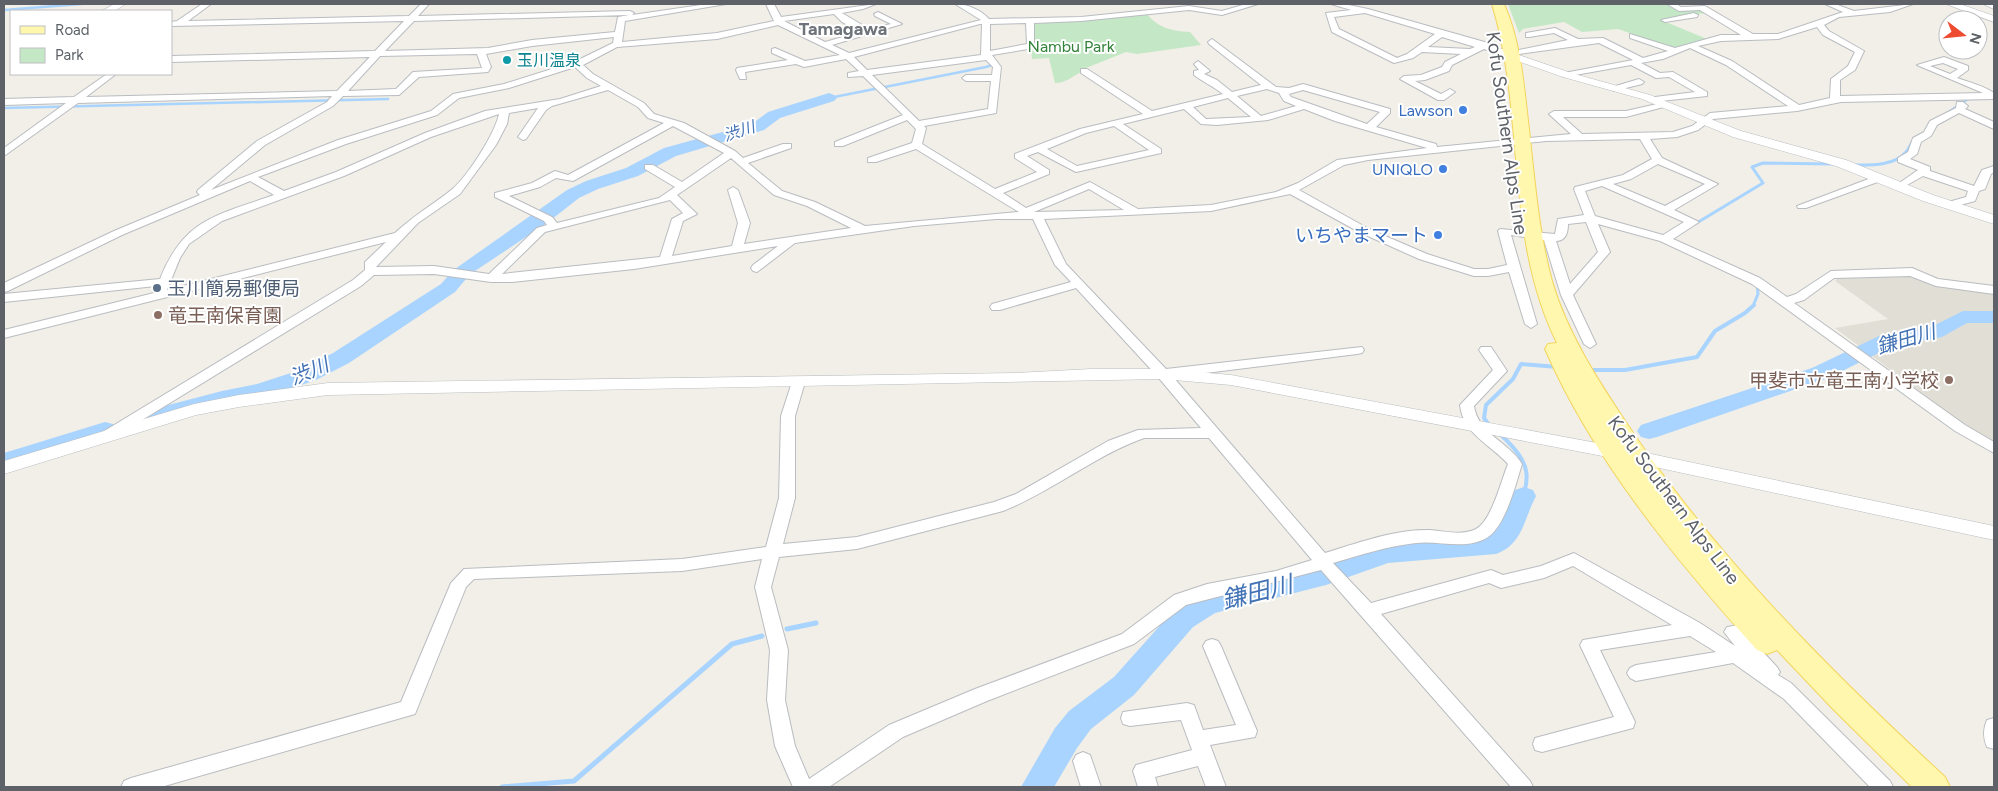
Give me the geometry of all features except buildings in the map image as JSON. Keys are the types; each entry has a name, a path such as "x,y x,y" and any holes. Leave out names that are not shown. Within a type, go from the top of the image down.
{"main road":[{"name":"Kofu Southern Alps Line","path":"1486,4 1511,43"},
{"name":"Kofu Southern Alps Line","path":"1498,4 1511,43 1515,141 1551,308 1593,389 1638,459 1764,628 1818,696 1914,787"},
{"name":"Kofu Southern Alps Line","path":"1534,235 1531,286 1561,362 1578,396 1613,452 1678,540 1764,628 1819,677 1934,787"}],"street":[{"path":"109,10 121,4"},
{"path":"175,24 207,4"},
{"path":"189,202 261,143 320,111 340,94 425,4"},
{"path":"175,24 638,12 722,4"},
{"path":"770,4 779,21 800,35 847,54 921,128 917,145"},
{"path":"4,288 189,202 250,177 342,142 434,113 456,96 506,86 578,64 616,45 697,39 779,21 793,16 836,12 872,4"},
{"path":"917,124 993,111 997,67 985,56 986,21 982,16 959,4"},
{"path":"775,51 804,64 830,60 847,54 986,21 1081,19 1189,8 1222,13 1254,4"},
{"path":"1335,4 1377,11 1442,33 1511,43 1552,46 1600,40 1643,61"},
{"path":"1671,4 1679,9 1702,8 1752,38"},
{"path":"1829,4 1852,13"},
{"path":"1567,75 1643,61 1690,45 1721,38 1778,36 1819,24 1837,15 1890,10 1909,4"},
{"path":"1952,4 1994,19"},
{"path":"1988,4 1994,6"},
{"path":"1365,10 1330,15 1335,30 1396,61 1442,33"},
{"path":"616,45 621,19 638,12"},
{"path":"836,12 845,20 868,32"},
{"path":"823,45 898,24 878,14"},
{"path":"1665,20 1687,15 1712,14"},
{"path":"851,75 985,56 1031,46 1029,26 1031,21"},
{"path":"1819,24 1826,33 1860,50 1852,68 1835,79 1835,101"},
{"path":"1450,92 1441,98 1404,79 1422,78 1446,70 1448,64 1471,52 1555,30 1579,43"},
{"path":"172,59 479,51 532,42 618,34"},
{"path":"1633,36 1676,51"},
{"path":"1212,42 1267,86 1283,92 1288,98 1304,106 1338,119 1440,148"},
{"path":"1511,43 1552,46"},
{"path":"1511,43 1567,75 1660,103 1757,141 1841,164 1949,206 1993,219"},
{"path":"1690,45 1728,63 1797,108"},
{"path":"1420,48 1471,52"},
{"path":"4,102 399,92 416,74 485,70 487,67 479,51"},
{"path":"743,77 740,70 797,61"},
{"path":"1579,137 1554,114 1626,114 1660,103 1704,94 1670,74 1659,76 1633,62"},
{"path":"578,64 590,76 641,105 651,116 681,125 730,153 778,193 811,204 864,229"},
{"path":"1198,64 1206,72 1197,73 1206,80 1214,82 1259,119"},
{"path":"1084,71 1150,114"},
{"path":"6,151 111,75"},
{"path":"966,78 996,78"},
{"path":"1951,78 1967,85 1978,86 1994,96"},
{"path":"1614,88 1639,82"},
{"path":"994,193 1045,172 1019,156 1038,148 1083,131 1267,86"},
{"path":"159,295 178,247 199,228 340,174 436,132 505,110 571,99 607,87"},
{"path":"1283,92 1303,87 1387,111 1370,128"},
{"path":"1900,186 1926,169 1902,160 1912,154 1917,140 1928,134 1932,124 1960,110 1963,106 1947,96"},
{"path":"105,436 332,300 371,271 434,270 491,278 528,276 665,260 864,229 996,216 1137,213 1211,208 1256,200 1291,190 1329,168 1354,159 1515,141 1643,136 1686,132 1710,116 1797,108 1835,101 1994,96"},
{"path":"523,137 543,108 550,103"},
{"path":"1186,106 1204,122 1229,123 1291,112 1304,106"},
{"path":"371,271 369,264 397,236 456,192 491,145 502,124 505,110"},
{"path":"1960,110 1985,120 1994,128 1991,134 1994,135"},
{"path":"839,144 909,116"},
{"path":"671,123 569,178 555,174 536,184 499,196 547,220 647,204 663,200 730,153"},
{"path":"1038,148 1076,169 1157,151 1114,123"},
{"path":"1643,136 1652,147 1658,160 1713,184 1665,210"},
{"path":"872,160 917,145"},
{"path":"917,145 1031,214 1054,253 1078,284 1103,307 1323,562 1523,787"},
{"path":"742,162 787,146"},
{"path":"1567,295 1604,252 1579,189 1627,177 1658,160"},
{"path":"649,167 682,187"},
{"path":"1922,172 1974,189 1981,187 1986,172 1994,169"},
{"path":"250,177 283,195"},
{"path":"1802,206 1879,178"},
{"path":"1604,183 1693,222 1664,239"},
{"path":"1031,214 1090,185 1137,213"},
{"path":"1949,206 1971,199 1974,189"},
{"path":"733,190 744,223 737,248"},
{"path":"1291,190 1341,219 1420,256 1477,273 1489,273 1513,267"},
{"path":"665,260 678,219 692,214 670,195"},
{"path":"1531,324 1504,231 1558,238 1561,236 1562,221 1590,218 1664,239 1756,281 1787,302 1790,308 1960,428 1994,448"},
{"path":"491,278 541,230 547,220"},
{"path":"1534,235 1567,295 1590,344"},
{"path":"4,334 397,236"},
{"path":"757,268 790,241"},
{"path":"1787,302 1800,297 1831,275 1912,272 1936,282 1977,286 1994,290"},
{"path":"4,298 165,282"},
{"path":"996,307 1078,284"},
{"path":"1162,374 1356,350"},
{"path":"813,787 896,731 981,695 1128,639 1180,600 1207,591 1276,577 1380,543 1417,536 1454,538 1483,532 1492,522 1515,464 1466,414 1466,405 1500,371 1498,365 1486,350"},
{"path":"4,468 154,420 230,402 328,389 1162,374 1231,380 1613,452 1638,459 1994,533"},
{"path":"798,382 788,416 788,498 763,587 779,650 776,700 785,746 803,787"},
{"path":"131,787 408,708 459,583 470,573 682,565 772,551 857,543 998,507 1042,487 1113,444 1143,434 1213,433"},
{"path":"1368,612 1491,576 1501,582 1544,572 1574,559 1694,628 1791,694"},
{"path":"1542,744 1626,722 1589,645 1694,628"},
{"path":"1764,628 1734,632 1791,694 1883,787"},
{"path":"1148,787 1142,771 1248,730 1212,646"},
{"path":"1636,673 1734,656"},
{"path":"1130,718 1187,711 1216,787"},
{"path":"1994,726 1994,741"},
{"path":"1083,761 1091,787"}],"shaded area":[{"name":"甲斐市立竜王南小学校","path":"1918,275 1994,293 1994,444 1972,431 1835,328 1888,319 1835,281 1838,278"}],"green space":[{"path":"1508,4 1670,4 1675,7 1710,13 1661,20 1707,39 1676,49 1618,29 1582,32 1564,22 1523,29 1519,33"},
{"name":"Nambu Park","path":"1147,14 1161,26 1177,31 1190,32 1201,45 1137,54 1126,52 1081,70 1081,72 1059,83 1055,83 1049,58 1032,59 1031,48 1034,45 1031,26 1034,24"}],"waterway":[{"path":"4,10 81,4"},
{"name":"渋川","path":"829,98 986,67 992,65 991,62"},
{"name":"渋川","path":"465,269 541,219 573,194 592,185 632,172 670,152 758,127 774,115 829,98"},
{"path":"4,108 388,99"},
{"path":"1944,115 1968,99 1972,99"},
{"path":"1855,165 1882,164 1895,160 1906,152 1915,139"},
{"path":"1695,224 1763,183 1752,167 1763,163 1833,164"},
{"name":"渋川","path":"142,419 222,398 261,391 308,375 341,358 448,288 456,279"},
{"path":"1753,306 1758,294 1757,284"},
{"path":"1590,370 1625,370 1697,357 1715,331 1745,313 1753,306"},
{"name":"鎌田川","path":"1649,431 1713,411 1820,373 1888,340 1935,333 1963,317 1994,317"},
{"path":"1489,425 1484,418 1486,405 1513,379 1521,364 1558,367"},
{"name":"渋川","path":"4,461 105,430"},
{"path":"1500,434 1519,454 1526,472 1524,492 1515,518"},
{"name":"鎌田川","path":"1037,787 1066,738 1080,720 1124,686 1183,619 1207,604 1326,575 1386,553 1496,544 1508,533 1519,503 1524,496"},
{"path":"787,629 816,623"},
{"path":"502,787 574,781 732,644 762,636"}],"place":[{"name":"玉川温泉","path":"507,60"},
{"name":"Lawson","path":"1463,110"},
{"name":"UNIQLO","path":"1443,169"},
{"name":"いちやまマート","path":"1438,235"},
{"name":"玉川簡易郵便局","path":"157,288"},
{"name":"竜王南保育園","path":"158,315"},
{"name":"甲斐市立竜王南小学校","path":"1949,380"}],"district":[{"name":"Tamagawa","path":"843,29"}]}
